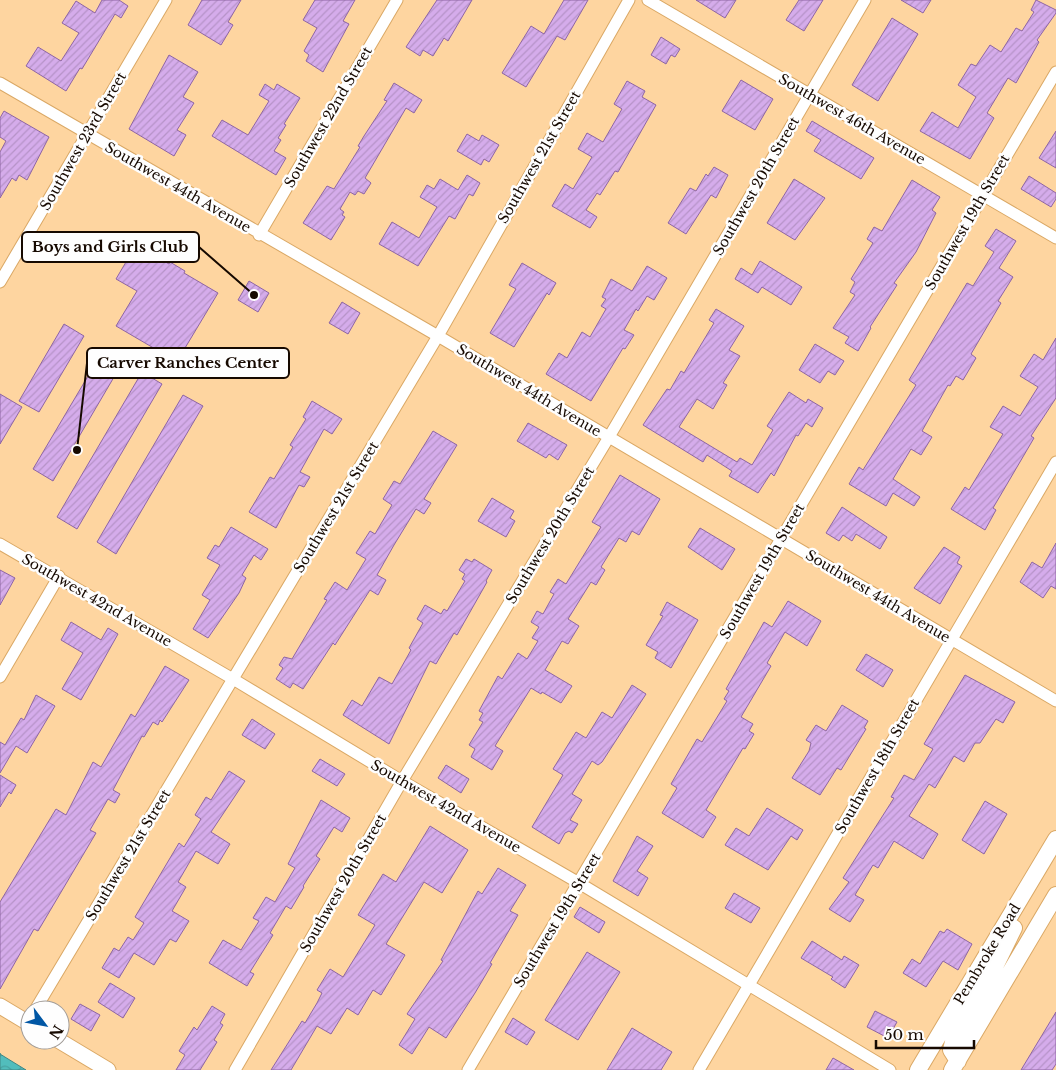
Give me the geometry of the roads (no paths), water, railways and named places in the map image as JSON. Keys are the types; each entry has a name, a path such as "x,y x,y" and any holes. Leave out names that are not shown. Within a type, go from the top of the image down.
{"main road":[{"name":"Pembroke Road","path":"918,1070 1056,839"},
{"path":"955,1066 951,1050 953,1042 985,987 1017,921 1040,866"},
{"name":"Pembroke Road","path":"955,1066 1056,894"}],"street":[{"name":"Southwest 23rd Street","path":"0,282 166,0"},
{"name":"Southwest 22nd Street","path":"259,235 397,0"},
{"name":"Southwest 21st Street","path":"42,1000 438,336 629,0"},
{"name":"Southwest 46th Avenue","path":"648,0 1056,238"},
{"name":"Southwest 20th Street","path":"234,1070 402,781 609,437 865,0"},
{"name":"Southwest 19th Street","path":"468,1070 1056,72"},
{"name":"Southwest 44th Avenue","path":"0,83 259,235 438,336 1056,701"},
{"name":"Southwest 18th Street","path":"699,1070 1056,462"},
{"name":"Southwest 42nd Avenue","path":"0,544 59,576 402,781 579,883 890,1070"},
{"path":"0,677 59,576"},
{"path":"0,1006 20,1014"},
{"path":"70,1047 108,1070"}],"water":[{"path":"0,1054 26,1070 0,1070"}],"place":[{"name":"Boys and Girls Club","path":"254,295"},
{"name":"Carver Ranches Center","path":"77,450"}]}
